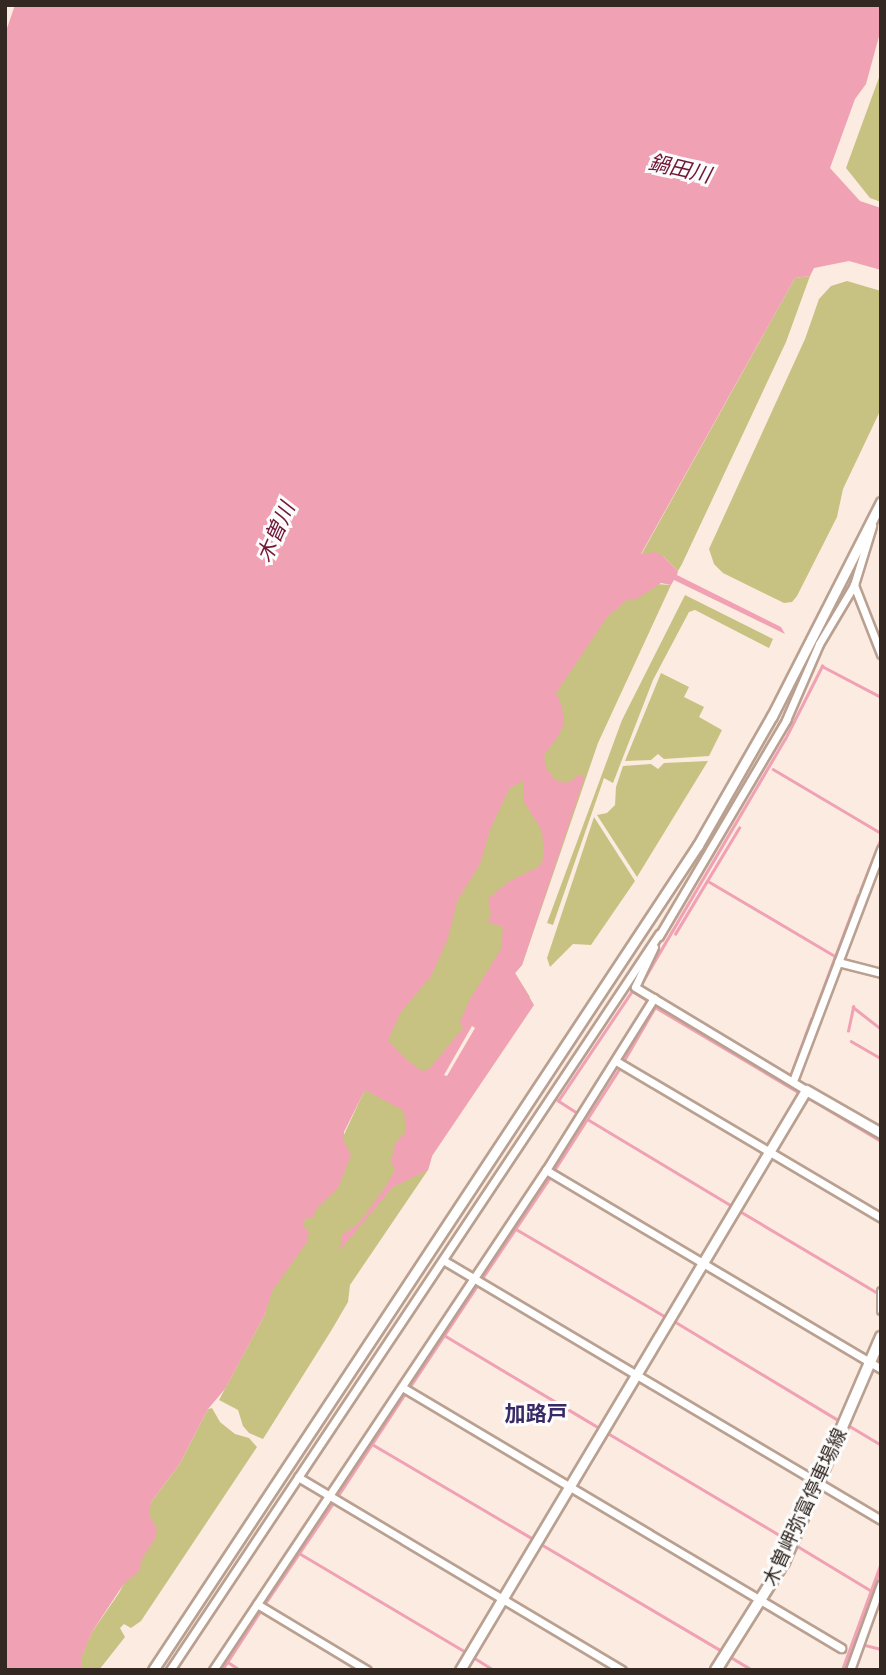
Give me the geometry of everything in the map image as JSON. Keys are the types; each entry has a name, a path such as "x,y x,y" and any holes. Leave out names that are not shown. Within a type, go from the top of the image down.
{"main road":[{"name":"木曽岬弥富停車場線","path":"716,1670 784,1562 881,1337"}],"street":[{"path":"170,1670 659,934 756,775 803,687 819,644 854,585 880,506"},
{"path":"153,1670 698,845 772,716 880,506"},
{"path":"854,585 881,654"},
{"path":"793,1081 881,849"},
{"path":"659,934 635,987 881,1133"},
{"path":"838,961 881,973"},
{"path":"213,1670 546,1170 654,998"},
{"path":"616,1061 881,1218"},
{"path":"460,1670 806,1090"},
{"path":"546,1170 881,1369"},
{"path":"443,1260 881,1520"},
{"path":"881,1291 881,1310"},
{"path":"402,1387 841,1648"},
{"path":"298,1477 622,1670"},
{"path":"850,1670 881,1585"},
{"path":"257,1604 367,1670"}],"shaded area":[{"path":"881,72 881,202 870,198 846,168"},
{"path":"810,276 786,342 678,571 663,556 641,555 795,278"},
{"path":"847,281 881,291 881,409 843,489 837,517 797,596 792,602 784,603 723,573 714,564 709,549 805,339 819,299 831,286"},
{"path":"625,582 671,585 598,743 522,965 515,973 530,997 437,1081 383,1050 524,739"},
{"path":"685,595 773,639 769,648 695,610 689,612 653,680 613,783 604,778 553,925 547,923 622,720"},
{"path":"661,673 689,687 684,697 704,707 699,717 722,730 709,756 664,759 658,754 651,760 625,761"},
{"path":"708,761 637,877 597,815 607,813 615,805 616,787 623,766 651,764 658,769 664,763"},
{"path":"594,817 635,881 591,945 573,944 550,967 547,958"},
{"path":"368,1083 399,1094 432,1156 428,1170 350,1285 348,1302 263,1439 249,1433 243,1426 238,1410 219,1400 265,1314 268,1298"},
{"path":"212,1408 220,1422 235,1434 249,1438 257,1447 141,1621 131,1628 124,1624 120,1628 125,1637 99,1670 75,1670 92,1632 119,1593 135,1561 151,1502 179,1465 208,1409"}],"water":[{"path":"15,5 881,5 881,29 866,84 855,99 830,168 860,201 881,208 881,270 849,261 814,268 810,276 795,278 641,554 655,552 663,556 678,571 677,575 781,627 785,634 674,580 671,585 661,583 635,600 627,600 607,617 556,693 562,706 564,723 559,735 544,755 546,768 555,780 567,783 581,774 584,779 522,965 515,973 534,1005 432,1156 428,1170 393,1187 340,1250 342,1235 359,1223 395,1170 391,1162 395,1144 406,1131 404,1111 365,1090 344,1132 344,1141 351,1155 338,1188 317,1208 313,1217 305,1219 303,1225 309,1232 307,1242 272,1291 265,1314 225,1389 208,1409 179,1465 151,1502 149,1515 157,1529 155,1539 141,1560 140,1570 123,1585 92,1632 81,1658 81,1670 5,1670 5,34","holes":["524,780 523,800 542,831 544,856 540,866 508,882 488,899 491,913 488,922 503,927 501,949 470,999 460,1022 463,1028 429,1069 422,1071 388,1040 401,1012 431,976 448,938 457,901 480,864 490,830 509,789"]},
{"path":"881,1560 881,1572 846,1670 841,1670"}],"pier":[{"path":"472,1026 475,1028 447,1076 444,1075"}],"waterway":[{"path":"641,984 785,739 822,666 881,697"},
{"path":"773,769 881,833"},
{"path":"675,934 739,828"},
{"path":"860,891 881,838"},
{"path":"708,881 835,956"},
{"path":"813,1015 858,895"},
{"path":"578,1114 558,1101 632,991 647,1000"},
{"path":"623,1062 655,1007 798,1092"},
{"path":"848,1031 853,1007 881,1029"},
{"path":"791,1074 811,1019"},
{"path":"851,1041 881,1058"},
{"path":"553,1172 621,1066"},
{"path":"807,1097 881,1141"},
{"path":"589,1120 732,1206"},
{"path":"481,1280 551,1176"},
{"path":"491,1194 498,1182"},
{"path":"738,1210 878,1293"},
{"path":"516,1229 666,1317"},
{"path":"428,1288 438,1273"},
{"path":"409,1388 478,1284"},
{"path":"674,1321 838,1420"},
{"path":"444,1335 598,1427"},
{"path":"337,1497 406,1392"},
{"path":"848,1425 881,1445"},
{"path":"606,1432 788,1540"},
{"path":"372,1444 533,1539"},
{"path":"264,1605 333,1503"},
{"path":"541,1544 720,1650"},
{"path":"799,1547 870,1590"},
{"path":"299,1553 466,1652"},
{"path":"222,1670 261,1610"},
{"path":"865,1645 881,1649"},
{"path":"729,1656 752,1670"},
{"path":"473,1657 494,1670"},
{"path":"228,1662 240,1670"}],"district":[{"name":"加路戸","path":"536,1413"}],"water label":[{"name":"鍋田川","path":"680,168"},
{"name":"木曽川","path":"275,532"}]}
